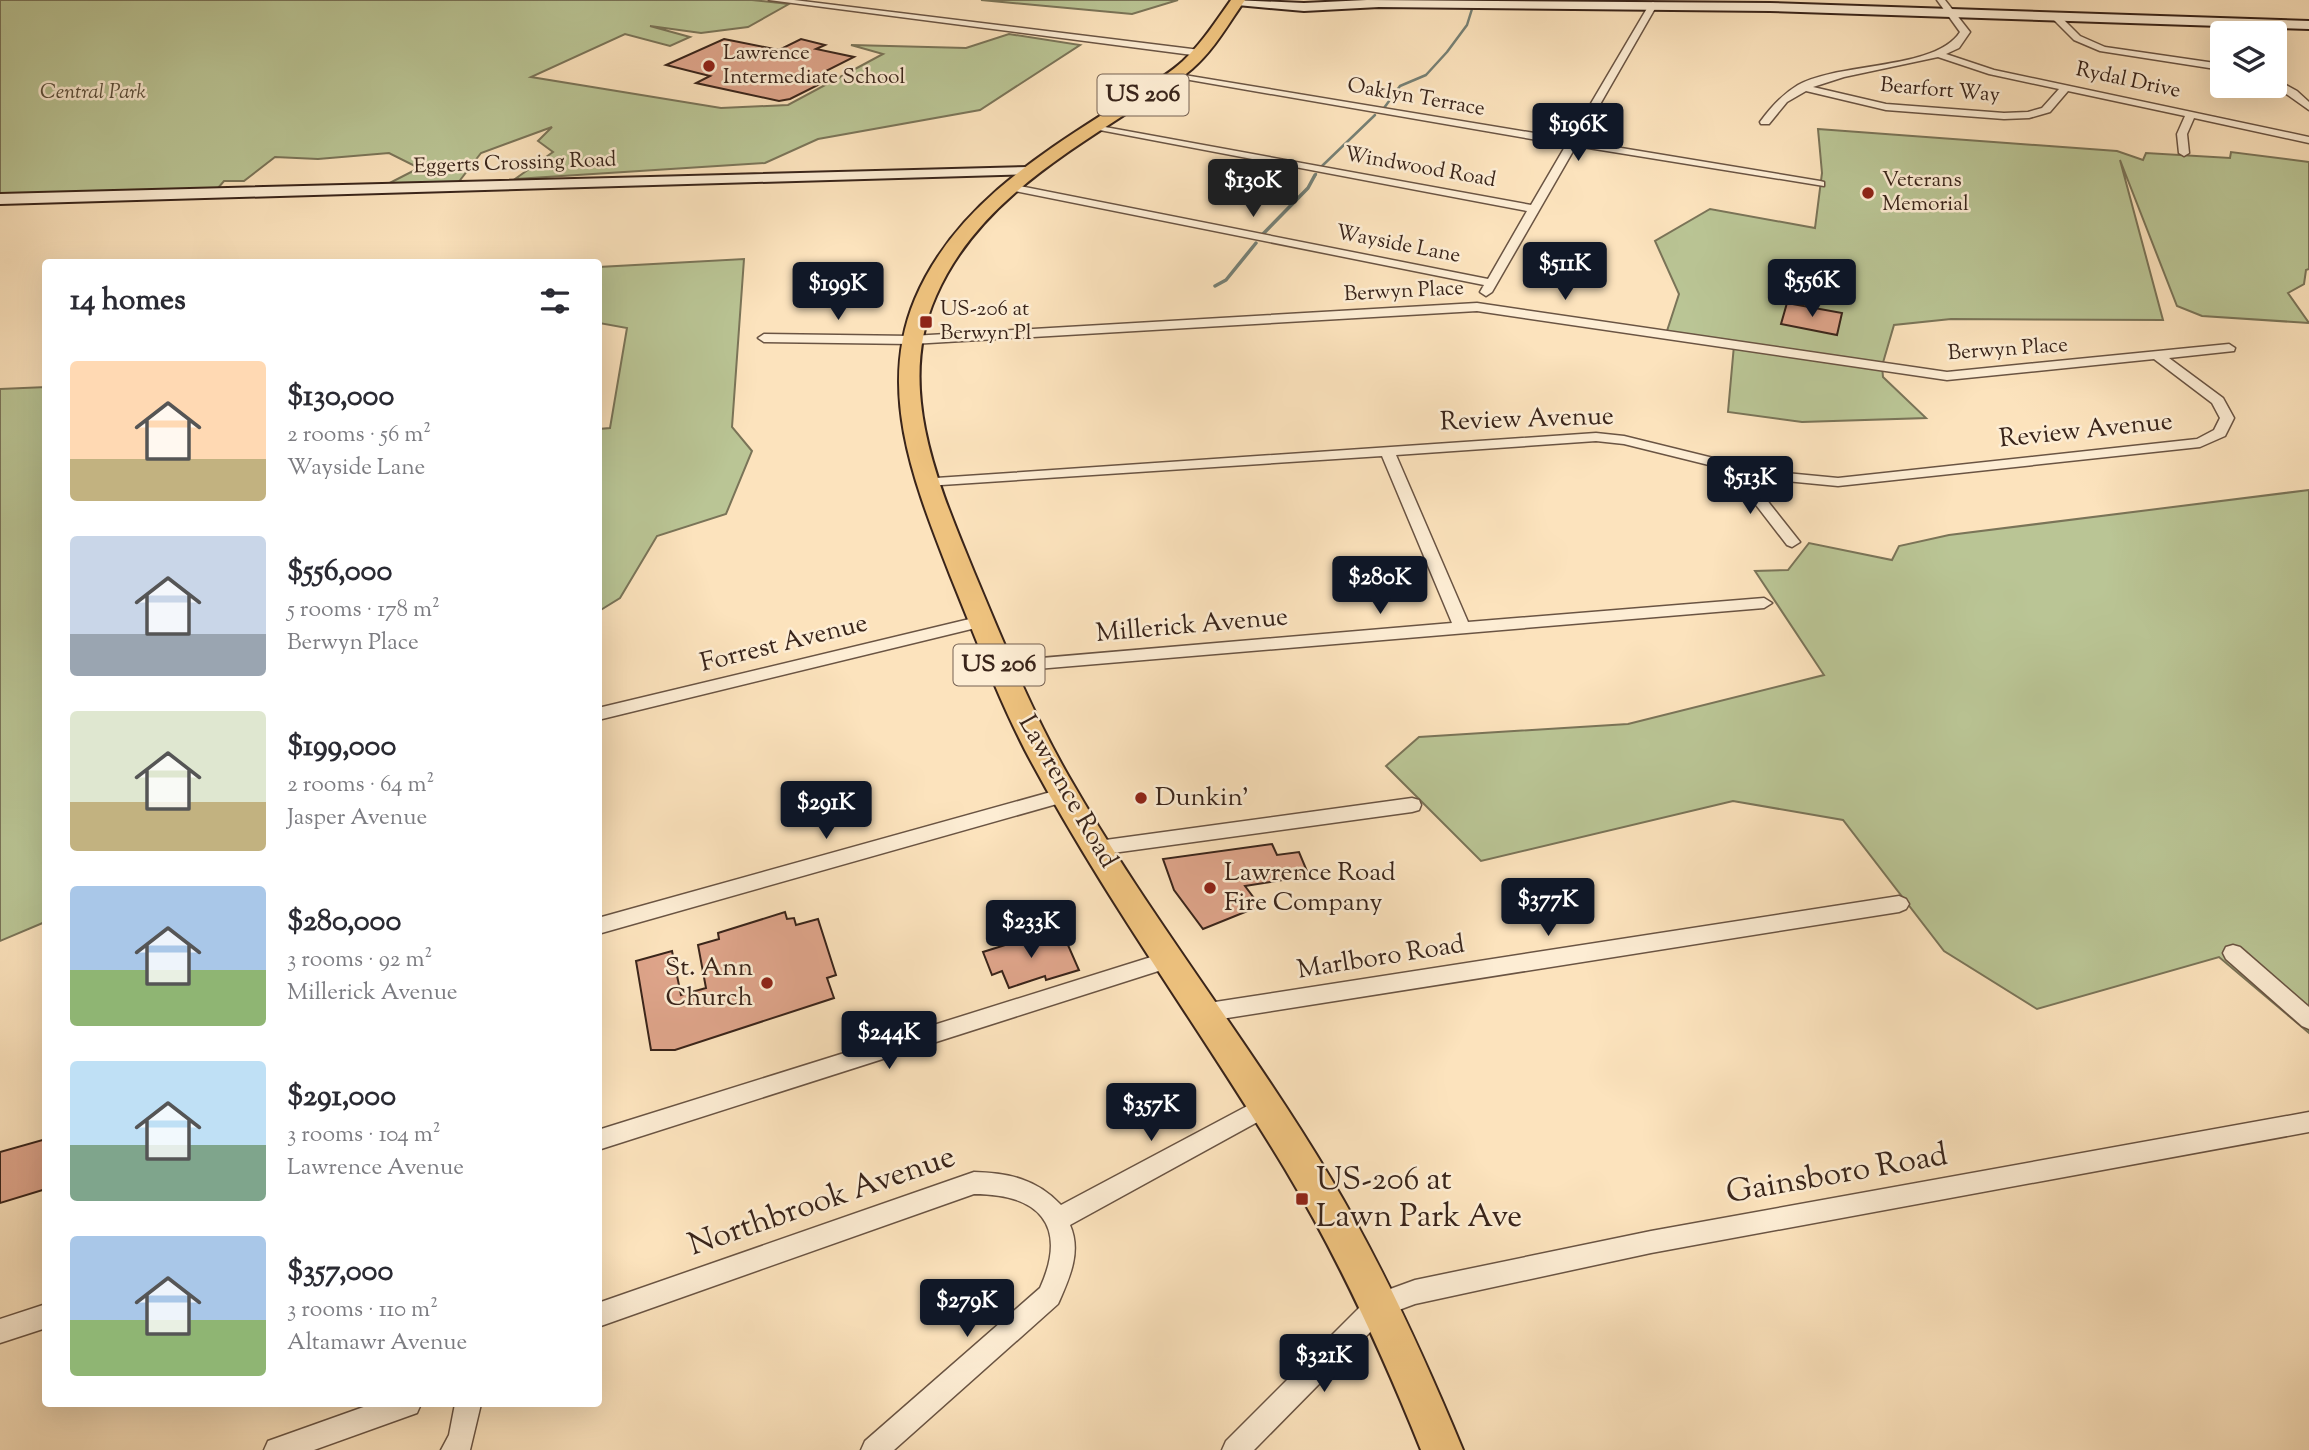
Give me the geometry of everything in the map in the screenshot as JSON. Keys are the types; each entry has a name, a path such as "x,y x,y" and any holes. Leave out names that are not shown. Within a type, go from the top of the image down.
{"main road":[{"name":"Lawrence Road","path":"1238,1 1200,53 1172,76 1020,179 983,211 948,254 925,298 912,340 907,395 911,428 926,482 1000,666 1037,747 1167,960 1266,1106 1317,1189 1380,1305 1442,1450"}],"street":[{"path":"772,0 1200,53"},
{"path":"1765,122 1781,100 1802,87 1846,71 1940,55 1956,47 1964,38 1963,26 1941,0"},
{"path":"1238,1 1304,6 1542,2 2309,25"},
{"path":"1477,307 1653,5"},
{"path":"2056,16 2077,38 2104,49 2210,65"},
{"name":"Rydal Drive","path":"1940,55 1992,72 2309,140"},
{"name":"Oaklyn Terrace","path":"1172,76 1820,184"},
{"name":"Bearfort Way","path":"1802,87 1878,106 2004,116 2029,115 2046,110 2065,88"},
{"path":"2287,89 2309,107"},
{"path":"2184,153 2182,134 2191,115"},
{"name":"Windwood Road","path":"1094,128 1532,209"},
{"name":"Eggerts Crossing Road","path":"0,199 1020,179"},
{"name":"Wayside Lane","path":"1020,179 1491,284"},
{"name":"Berwyn Place","path":"764,338 912,340 1477,307 1947,376 2223,349"},
{"name":"Review Avenue","path":"926,482 1610,438 1735,469 1796,479 1866,481 2200,443 2220,432 2227,418 2218,401 2158,355"},
{"path":"1387,451 1463,629"},
{"path":"1735,469 1792,542"},
{"name":"Millerick Avenue","path":"1000,666 1764,603"},
{"name":"Forrest Avenue","path":"602,714 982,621"},
{"path":"602,925 1065,795"},
{"path":"1098,848 1412,805"},
{"name":"Marlboro Road","path":"1202,1013 1899,904"},
{"path":"2233,953 2309,1020"},
{"path":"602,1139 1167,960"},
{"path":"874,1450 1049,1296 1059,1279 1065,1256 1064,1237 1058,1219 1266,1106"},
{"name":"Gainsboro Road","path":"1380,1305 1415,1292 1651,1242 2309,1122"},
{"name":"Northbrook Avenue","path":"602,1314 974,1183 994,1181 1014,1184 1034,1193 1048,1205 1058,1219"},
{"path":"1235,1450 1380,1305"},
{"path":"0,1331 42,1317"},
{"path":"277,1450 399,1407"},
{"path":"454,1450 461,1441 467,1407"}],"green space":[{"name":"Central Park","path":"0,0 752,0 789,4 748,27 701,33 650,26 690,37 670,46 625,34 531,77 721,108 788,105 883,54 851,45 966,48 1009,34 1080,45 980,110 818,139 765,163 515,179 553,152 538,141 552,127 481,153 454,188 376,190 419,168 389,153 318,159 275,157 244,181 224,181 212,195 0,201"},
{"path":"981,0 1178,0 1132,14"},
{"path":"1818,129 2117,151 2143,160 2146,153 2230,158 2231,152 2309,162 2309,269 2306,270 2304,284 2288,293 2309,323 2202,316 2177,306 2120,160 2163,320 1951,319 1894,325 1882,366 1883,377 1926,418 1802,422 1728,412 1734,345 1666,334 1679,294 1655,241 1710,209 1815,228 1822,173"},
{"path":"744,259 732,427 752,451 726,514 657,536 620,598 602,609 602,429 610,428 627,328 602,324 602,267"},
{"path":"42,387 42,923 0,941 0,389"},
{"path":"2309,490 2309,1033 2219,957 2037,1009 1944,951 1843,820 1733,801 1481,861 1386,766 1419,737 1628,724 1824,675 1755,571 1788,570 1809,543 1892,560 1899,546 1949,535"}],"building":[{"name":"Lawrence Intermediate School","path":"724,39 779,50 801,39 825,45 816,49 854,57 810,79 822,83 790,99 779,101 696,83 710,76 666,65"},
{"path":"1787,303 1842,313 1837,335 1781,324"},
{"name":"Lawrence Road Fire Company","path":"1272,844 1277,855 1299,852 1309,876 1245,886 1260,906 1203,929 1174,890 1163,859"},
{"name":"St. Ann Church","path":"785,912 787,919 794,918 796,925 818,919 836,975 827,978 834,998 675,1050 651,1050 636,961 672,951 681,995 706,988 698,945 719,939 718,933"},
{"path":"1034,936 1037,944 1064,936 1079,970 1046,980 1045,976 1009,988 1002,971 992,975 983,952"},
{"path":"42,1140 42,1190 0,1203 0,1152"}],"waterway":[{"path":"1384,108 1400,86 1426,75 1447,52 1467,25 1472,9"},
{"path":"1322,166 1375,115"},
{"path":"1263,234 1308,188 1315,175"},
{"path":"1215,286 1226,280 1256,243"}],"place":[{"name":"Lawrence Intermediate School","path":"709,66"},
{"name":"Veterans Memorial","path":"1868,193"},
{"name":"US-206 at Berwyn Pl","path":"926,322"},
{"name":"Dunkin'","path":"1141,798"},
{"name":"Lawrence Road Fire Company","path":"1210,888"},
{"name":"St. Ann Church","path":"767,983"},
{"name":"US-206 at Lawn Park Ave","path":"1302,1199"}]}
